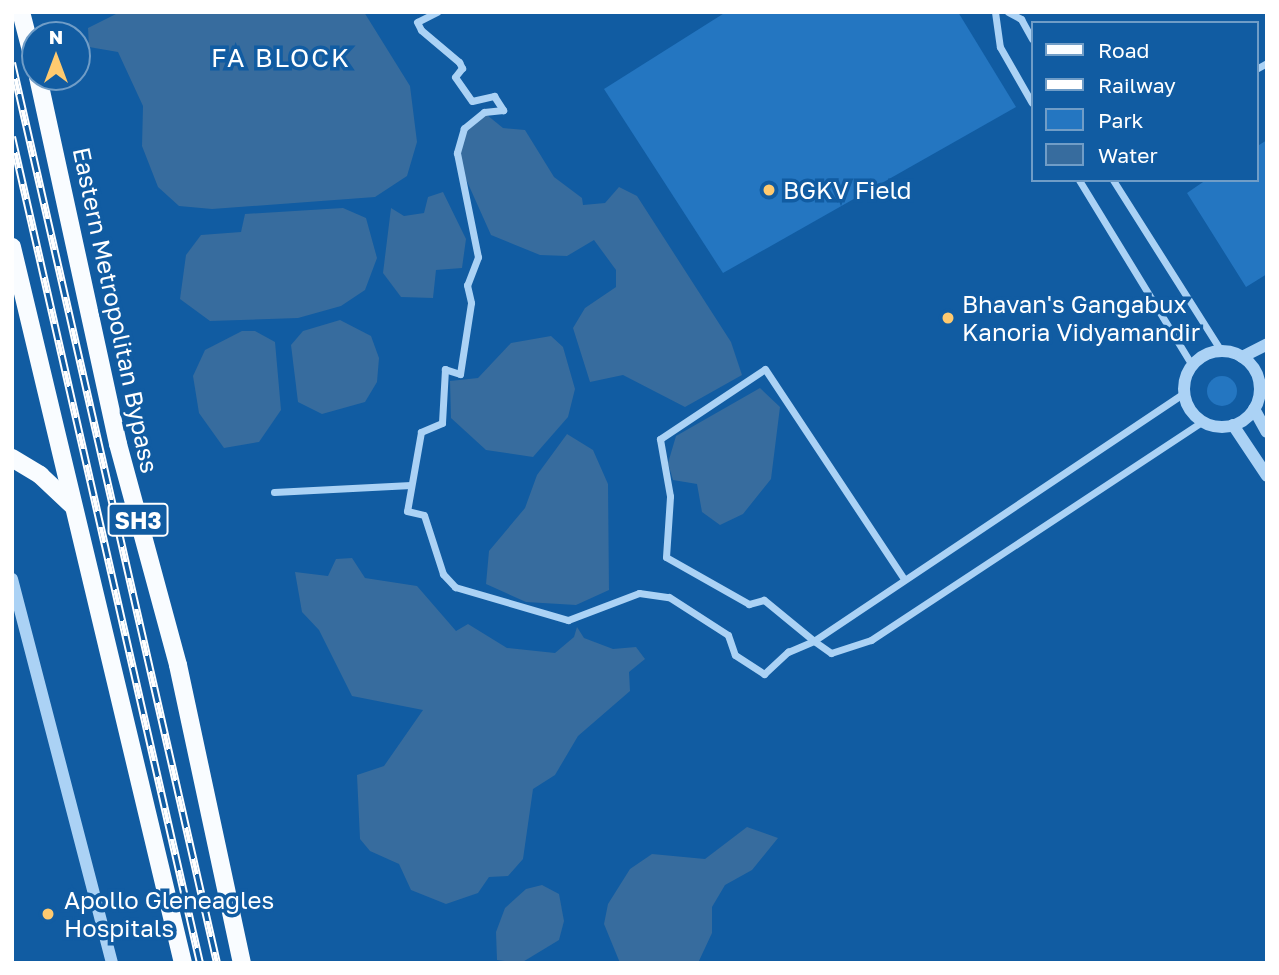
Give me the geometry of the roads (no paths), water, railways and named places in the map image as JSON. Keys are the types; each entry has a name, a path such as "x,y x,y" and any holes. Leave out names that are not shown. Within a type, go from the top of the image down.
{"main road":[{"name":"Eastern Metropolitan Bypass","path":"41,91 118,444 178,665 242,963"},
{"name":"SH3","path":"12,247 183,963"},
{"path":"12,458 40,475 73,506"}],"street":[{"path":"437,12 417,22 421,30 459,62 462,68 455,77 472,101 494,96 503,110 484,112 464,128 457,153 478,257 467,285 471,303 460,374 445,369 442,423 421,432 407,511 424,515 443,575 455,587 568,620 639,593 669,597 728,635 735,654 764,674 788,652 814,641 1184,393 1192,365 1080,182"},
{"path":"995,12 1000,47 1030,100"},
{"path":"1007,12 1021,19 1030,35"},
{"path":"1114,182 1221,351"},
{"path":"1242,356 1267,344"},
{"path":"904,579 765,369 660,439 670,496 666,557 748,604 764,600 831,653 871,640 1203,421 1233,425 1254,409 1264,388 1257,374 1242,356 1221,351 1192,365"},
{"path":"1184,393 1203,421"},
{"path":"1254,409 1267,432"},
{"path":"1233,425 1267,476"},
{"path":"274,492 411,485"},
{"path":"12,579 112,963"}],"water":[{"path":"120,12 364,12 410,86 417,142 407,176 375,197 212,209 179,206 158,187 142,146 143,106 118,52 91,47 91,26"},
{"path":"487,115 503,128 525,130 554,177 582,198 583,205 605,203 619,187 637,196 731,342 742,375 685,407 623,375 590,382 573,328 585,308 616,287 616,270 594,240 567,256 540,255 491,235 457,159 465,132"},
{"path":"443,192 466,239 462,268 436,270 433,298 401,297 383,273 391,208 404,216 424,213 428,197"},
{"path":"343,208 366,218 377,258 365,290 341,306 298,318 210,321 180,299 186,255 201,235 241,232 245,214"},
{"path":"340,320 371,336 379,358 377,382 365,402 322,414 298,402 291,345 303,331"},
{"path":"242,331 255,331 275,342 281,410 259,442 224,448 199,413 193,376 205,350"},
{"path":"551,336 563,347 575,389 568,417 533,457 486,450 451,418 450,381 478,378 511,343"},
{"path":"760,388 780,407 771,479 743,514 720,525 702,512 697,484 673,480 668,463 676,436"},
{"path":"567,434 593,450 608,484 609,590 576,605 526,602 486,584 489,551 525,508 537,475"},
{"path":"352,558 365,578 417,586 456,631 468,624 507,648 555,653 574,637 577,627 584,638 613,649 636,647 645,659 629,672 630,691 578,736 555,775 533,789 523,859 508,876 489,877 478,893 446,904 411,890 399,864 370,851 360,839 357,775 384,766 423,710 352,696 319,630 302,612 295,572 328,576 336,559"},
{"path":"747,827 778,838 752,870 725,885 712,907 712,933 698,963 620,963 604,924 608,904 630,869 652,854 705,859"},
{"path":"542,885 559,894 564,921 559,940 521,963 497,960 496,932 505,908 526,889"}],"railway":[{"path":"12,63 217,963"},
{"path":"12,137 200,963"}],"place":[{"name":"BGKV Field","path":"769,190"},
{"name":"Bhavan's Gangabux Kanoria Vidyamandir","path":"948,318"},
{"name":"Apollo Gleneagles Hospitals","path":"48,914"}],"district":[{"name":"FA BLOCK","path":"281,58"}]}
